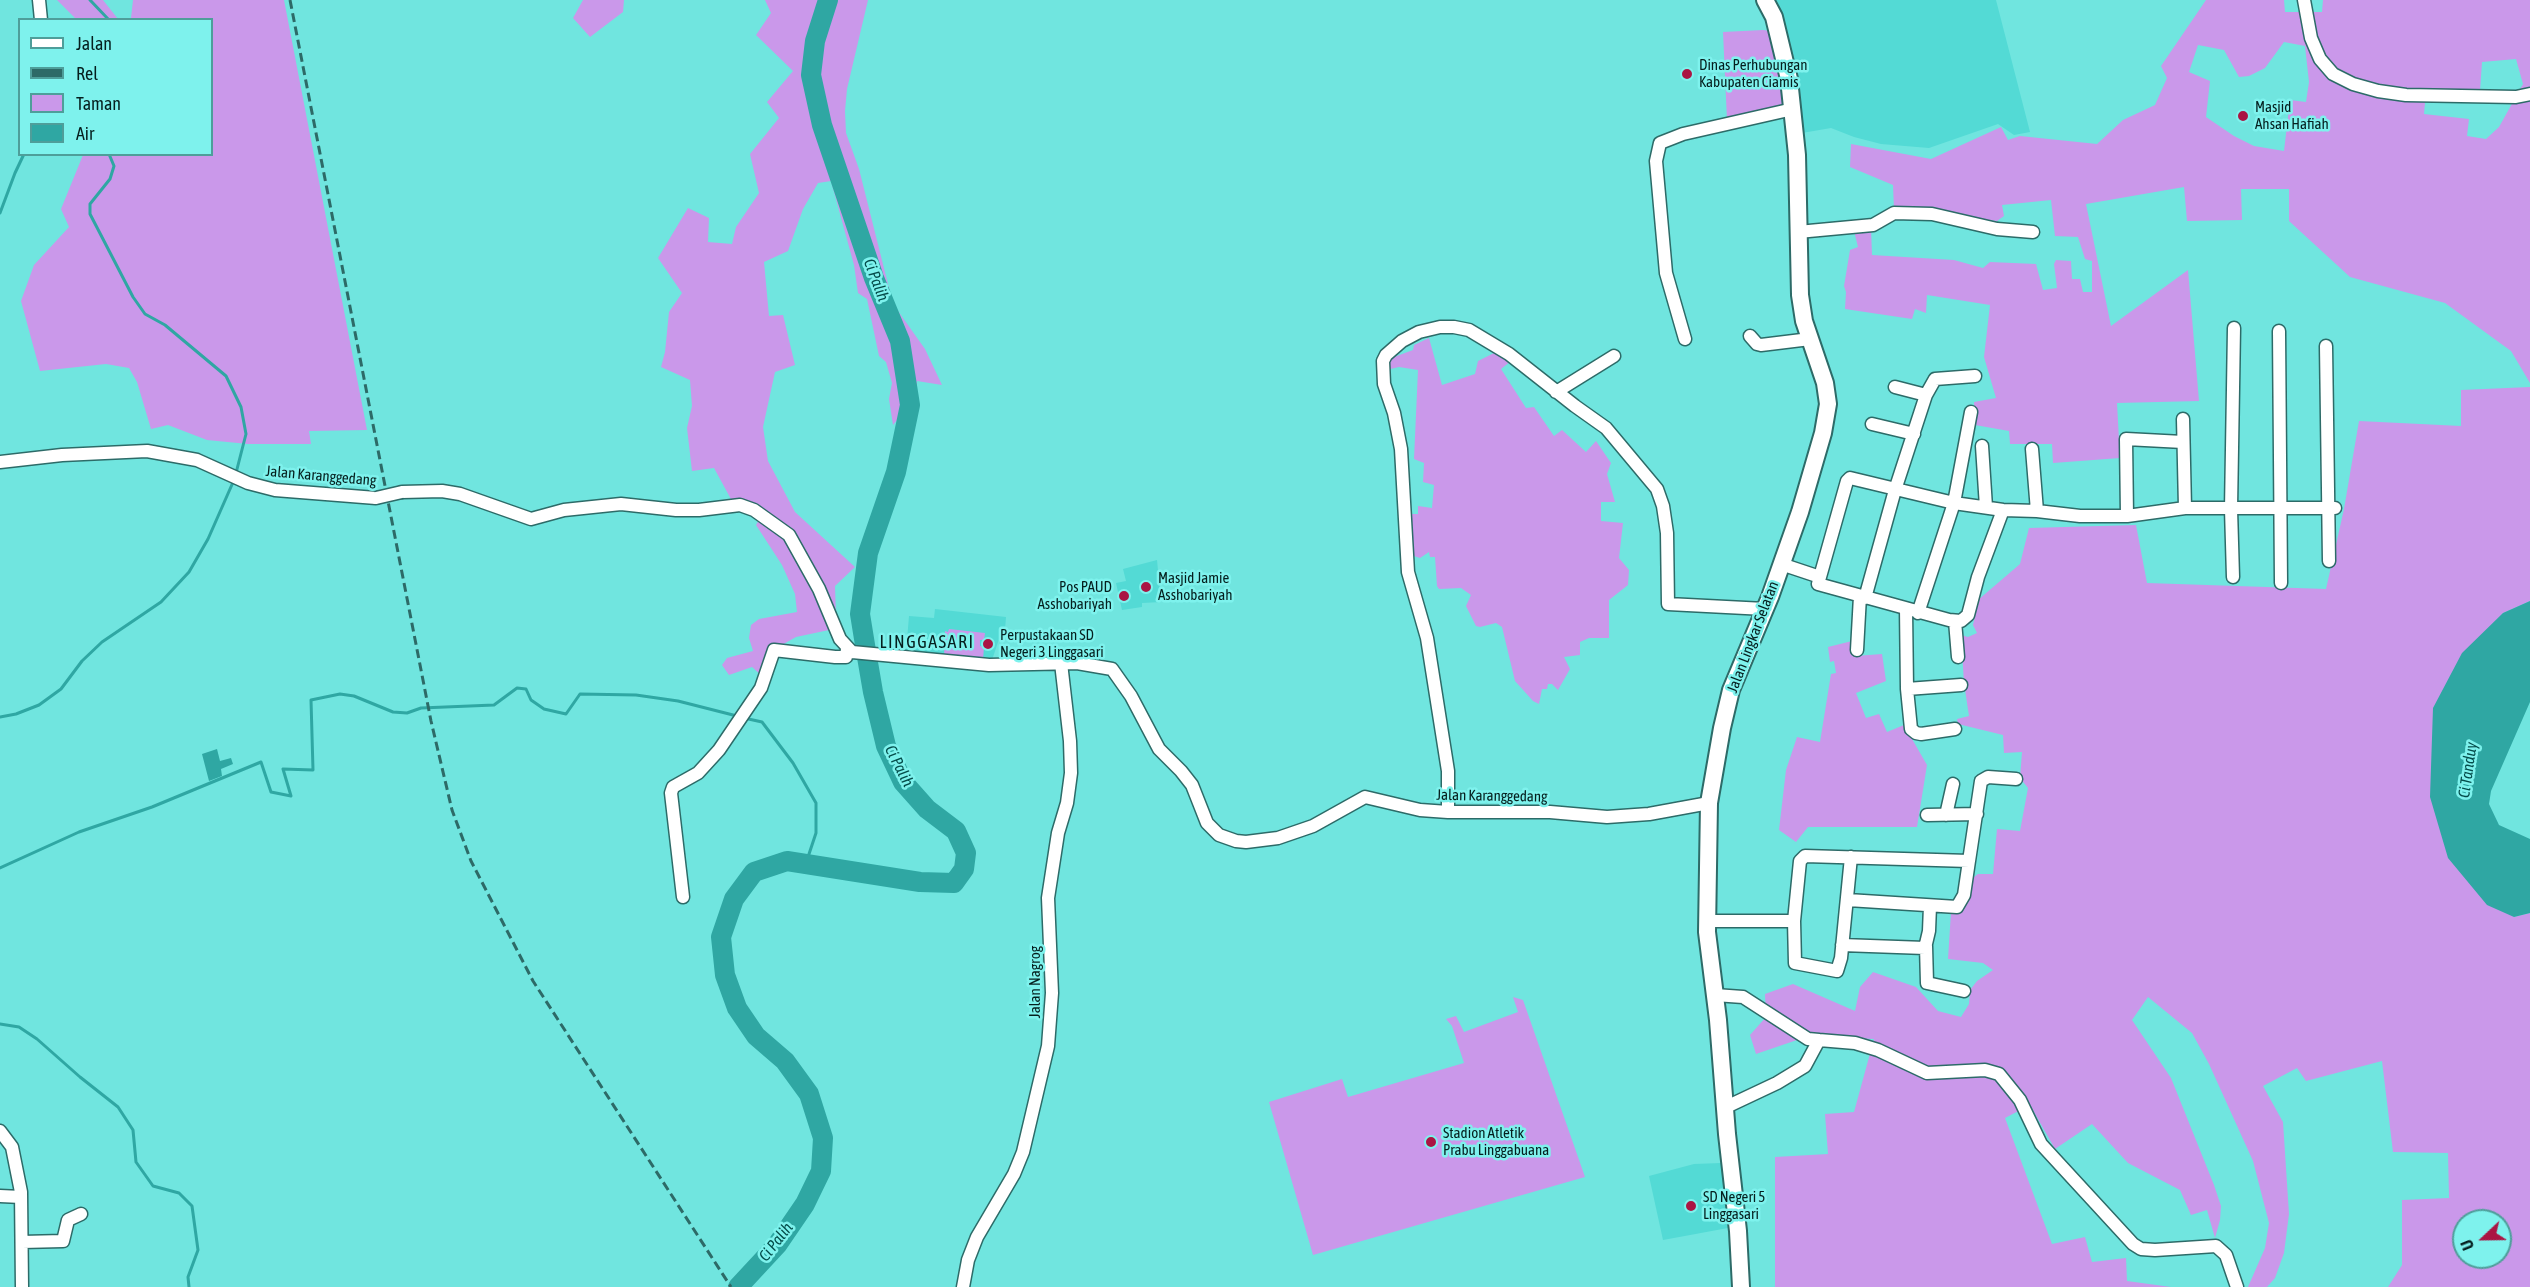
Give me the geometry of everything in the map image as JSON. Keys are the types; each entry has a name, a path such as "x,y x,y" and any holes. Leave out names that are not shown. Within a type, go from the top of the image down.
{"street":[{"path":"39,0 41,18"},
{"name":"Jalan Lingkar Selatan","path":"1741,1287 1738,1231 1707,921 1709,803 1731,690 1765,609 1800,512 1826,418 1828,394 1804,321 1800,295 1799,186 1793,108 1785,57 1774,17 1765,0"},
{"path":"2304,0 2311,39 2320,59 2333,74 2353,84 2406,95 2516,97 2530,94"},
{"path":"1684,339 1666,273 1656,161 1660,143 1683,134 1793,108"},
{"path":"1798,232 1873,225 1894,213 1932,214 1997,229 2034,232"},
{"path":"1448,813 1448,771 1427,638 1408,572 1401,449 1394,412 1384,384 1383,361 1396,345 1419,332 1454,327 1469,330 1509,354 1606,428 1657,489 1663,506 1667,533 1668,604 1765,609"},
{"path":"2233,577 2231,509 2234,328"},
{"path":"2279,331 2281,583"},
{"path":"1750,336 1761,345 1810,339"},
{"path":"2326,346 2331,509 2329,561"},
{"path":"1556,392 1614,356"},
{"path":"1857,650 1863,597 1926,395 1935,379 1975,376"},
{"path":"1895,387 1926,395"},
{"path":"1918,613 1954,503 1971,411"},
{"path":"2183,419 2185,508"},
{"path":"1872,424 1914,434"},
{"path":"2127,516 2126,439 2183,441"},
{"path":"1982,446 1986,507"},
{"path":"2032,449 2037,511"},
{"name":"Jalan Karanggedang","path":"0,462 62,455 147,452 197,460 248,483 274,490 376,498 402,492 442,491 460,494 531,519 564,510 621,504 687,510 740,505 754,510 789,535 819,589 834,627 850,650 882,656 989,665 1061,663 1112,669 1131,696 1159,749 1192,785 1207,823 1225,838 1246,842 1278,838 1313,826 1365,797 1420,810 1448,813 1550,812 1607,817 1649,814 1709,803"},
{"path":"2003,510 1978,577 1968,615 1961,621 1918,613 1818,584 1847,481 1855,477 1895,490 1954,503 2003,510 2080,516 2127,516 2185,508 2331,509"},
{"path":"1781,564 1820,578"},
{"path":"1906,609 1909,724 1913,732 1921,734 1955,729"},
{"path":"1955,621 1958,657"},
{"path":"682,897 672,789 708,763 761,688 772,653 783,650 845,657 850,650"},
{"name":"Jalan Nagrog","path":"963,1287 968,1260 977,1237 1014,1174 1023,1152 1048,1046 1052,993 1048,898 1058,833 1067,803 1071,773 1061,663"},
{"path":"1908,689 1961,685"},
{"path":"1848,900 1951,908 1960,905 1968,880 1980,783 1983,778 2016,779"},
{"path":"1946,815 1953,784"},
{"path":"1927,815 1977,814"},
{"path":"1851,857 1841,958 1836,971 1796,963 1794,921 1800,861 1803,857 1851,857 1969,861"},
{"path":"1930,906 1926,946 1927,983 1964,991"},
{"path":"1707,921 1794,921"},
{"path":"1842,945 1915,948 1926,946"},
{"path":"1715,995 1743,997 1808,1039 1855,1043 1878,1050 1927,1074 1985,1070 1999,1074 2020,1100 2041,1144 2133,1244 2141,1249 2155,1250 2216,1246 2226,1255 2236,1287"},
{"path":"1724,1108 1777,1083 1805,1066 1819,1040"},
{"path":"0,1131 12,1147 21,1197 22,1287"},
{"path":"0,1196 21,1197"},
{"path":"22,1242 63,1241 68,1220 81,1214"}],"shaded area":[{"path":"1776,0 1996,0 2030,132 2014,135 1998,124 1929,148 1881,144 1831,128 1802,133 1784,31"},
{"path":"1157,560 1161,602 1142,603 1142,607 1122,610 1116,583 1126,581 1123,569"},
{"path":"935,609 1006,617 1005,630 1002,630 992,660 906,652 909,616 934,618"},
{"name":"SD Negeri 5 Linggasari","path":"1721,1163 1728,1228 1663,1240 1649,1176 1694,1164"}],"green space":[{"path":"57,0 103,0 117,18 75,18"},
{"path":"133,0 284,0 367,430 309,431 311,444 248,444 207,440 168,425 151,429 137,382 129,368 106,364 40,371 21,301 34,265 69,227 61,209 83,156 213,156 213,18 131,18"},
{"path":"583,0 624,0 623,12 590,37 573,18"},
{"path":"765,0 868,0 847,89 846,133 859,169 893,304 925,349 942,385 917,381 916,397 893,425 889,399 892,383 886,362 879,356 867,299 858,293 854,265 831,181 818,183 803,209 788,251 764,262 769,316 783,315 795,365 775,372 763,427 768,461 795,512 855,567 835,586 836,616 829,630 796,637 780,646 763,677 752,667 729,675 722,665 727,658 753,651 749,638 751,625 759,619 797,612 795,594 782,565 756,525 764,512 732,501 714,468 692,471 687,428 692,406 690,380 661,367 669,312 682,293 658,258 688,208 709,218 708,242 732,244 736,227 759,193 750,154 779,118 767,102 793,71 756,35 771,13"},
{"path":"2206,0 2284,0 2285,12 2322,12 2323,0 2530,0 2530,383 2511,351 2445,303 2350,277 2289,221 2289,189 2241,189 2242,220 2187,221 2184,187 2086,204 2111,326 2188,270 2199,401 2117,403 2120,458 2053,463 2052,444 2010,444 2009,431 1975,425 1974,402 1996,398 1984,357 1990,305 1927,295 1926,313 1915,309 1912,319 1845,309 1844,286 1850,250 1858,247 1854,231 1871,228 1872,255 1954,260 1983,268 1990,262 2036,264 2043,290 2057,288 2054,264 2056,260 2071,261 2072,279 2080,279 2083,292 2092,292 2092,261 2085,259 2078,237 2055,236 2051,200 2002,205 2004,216 1997,221 1894,210 1893,185 1850,167 1851,144 1931,159 2001,127 2008,140 2020,136 2097,144 2123,120 2155,105 2167,78 2161,66","holes":["2284,42 2305,46 2309,82 2306,102 2290,100 2284,151 2254,146 2206,117 2210,81 2189,72 2198,45 2224,50 2239,77 2249,76 2265,68","2516,59 2523,84 2499,127 2486,139 2467,136 2469,119 2424,114 2426,91 2480,91 2482,62"]},
{"path":"1771,31 1790,105 1727,120 1723,32"},
{"path":"1429,338 1442,385 1475,374 1478,361 1498,351 1511,361 1501,369 1526,408 1534,407 1554,436 1562,430 1586,452 1596,441 1611,463 1607,474 1615,502 1601,502 1601,521 1623,523 1619,558 1629,570 1628,585 1609,600 1609,638 1589,638 1580,642 1580,655 1564,657 1570,669 1558,690 1552,684 1548,684 1547,689 1542,689 1539,704 1533,701 1515,681 1502,627 1496,623 1476,626 1466,606 1471,595 1461,588 1439,589 1435,557 1430,557 1429,552 1420,558 1408,554 1407,514 1418,514 1418,506 1432,508 1434,485 1423,482 1424,463 1414,459 1418,370 1399,367 1386,370 1386,360 1413,350 1414,345"},
{"path":"2530,387 2530,601 2503,613 2433,708 2514,917 2530,913 2530,1287 2388,1287 2402,1265 2402,1200 2449,1198 2448,1153 2393,1152 2382,1061 2306,1081 2297,1068 2263,1086 2283,1122 2289,1214 2284,1253 2275,1278 2267,1287 2248,1287 2265,1248 2269,1223 2253,1161 2209,1064 2192,1033 2148,997 2132,1020 2171,1078 2214,1185 2221,1206 2215,1238 2207,1210 2191,1215 2180,1190 2128,1163 2092,1124 2055,1149 2030,1105 2005,1118 2052,1244 2085,1237 2092,1262 2126,1258 2127,1281 2171,1287 1775,1287 1775,1157 1828,1154 1825,1114 1854,1112 1874,1039 1826,1037 1797,1040 1756,1054 1750,1035 1766,1017 1765,994 1793,984 1855,1011 1860,987 1873,972 1916,987 1938,1011 1961,1017 1969,1004 1970,990 1977,981 1993,970 1983,963 1948,959 1951,912 1961,913 1970,880 1978,874 1993,874 1997,829 2020,831 2028,788 2020,778 2022,752 2004,753 2003,735 1958,724 1957,719 1969,716 1961,635 1968,637 1977,633 1973,625 1978,600 2020,564 2029,528 2136,525 2147,583 2326,589 2344,509 2359,421 2461,426 2461,390"},
{"path":"949,629 985,633 984,640 980,640 980,646 984,647 983,660 944,657 945,631 948,632"},
{"path":"1852,641 1856,656 1882,654 1886,681 1856,693 1866,718 1879,714 1887,732 1904,725 1927,765 1917,827 1808,827 1796,842 1779,830 1786,770 1797,737 1820,742 1831,674 1836,673 1834,661 1830,662 1828,647"},
{"path":"1513,997 1523,1000 1585,1177 1313,1255 1269,1102 1342,1079 1348,1097 1464,1063 1452,1026 1446,1019 1456,1016 1464,1032 1518,1012"}],"water":[{"name":"Ci Tanduy","path":"2530,601 2530,702 2491,791 2489,804 2499,825 2530,839 2530,913 2514,917 2487,905 2448,858 2430,797 2433,708 2462,653 2503,613"},
{"path":"217,749 220,761 231,758 233,764 221,769 222,776 209,781 202,754"}],"waterway":[{"path":"90,0 107,18"},
{"name":"Ci Palih","path":"738,1287 777,1245 805,1204 821,1171 823,1138 809,1094 785,1061 756,1036 737,1008 725,975 721,937 734,899 754,872 787,861 920,882 954,883 964,869 966,853 956,831 927,809 903,782 886,746 873,692 860,614 868,553 896,472 910,405 900,341 874,278 822,125 811,75 815,41 828,0"},
{"path":"0,213 23,156"},
{"path":"110,156 114,166 110,179 90,204 90,214 133,297 145,314 165,325 226,376 241,407 246,434 236,473"},
{"path":"0,717 16,714 39,705 61,689 82,661 102,642 161,602 189,572 208,539 234,480"},
{"path":"0,868 79,832 152,807 261,762 271,792 291,796 283,769 313,770 311,700 340,694 354,696 393,712 407,713 421,708 494,705 517,688 526,689 531,700 544,709 566,714 580,694 636,695 678,701 737,716"},
{"path":"744,718 762,722 793,763 816,803 816,833 806,863"},
{"path":"0,1024 19,1027 37,1039 118,1107 133,1130 136,1162 153,1186 179,1193 192,1206 198,1250 188,1277 189,1287"}],"railway":[{"path":"290,0 431,721 452,810 471,861 533,981 731,1287"}],"place":[{"name":"Dinas Perhubungan Kabupaten Ciamis","path":"1687,74"},
{"name":"Masjid Ahsan Hafiah","path":"2243,116"},
{"name":"Masjid Jamie Asshobariyah","path":"1146,587"},
{"name":"Pos PAUD Asshobariyah","path":"1124,596"},
{"name":"Perpustakaan SD Negeri 3 Linggasari","path":"988,644"},
{"name":"Stadion Atletik Prabu Linggabuana","path":"1431,1142"},
{"name":"SD Negeri 5 Linggasari","path":"1691,1206"}],"district":[{"name":"LINGGASARI","path":"927,642"}]}
